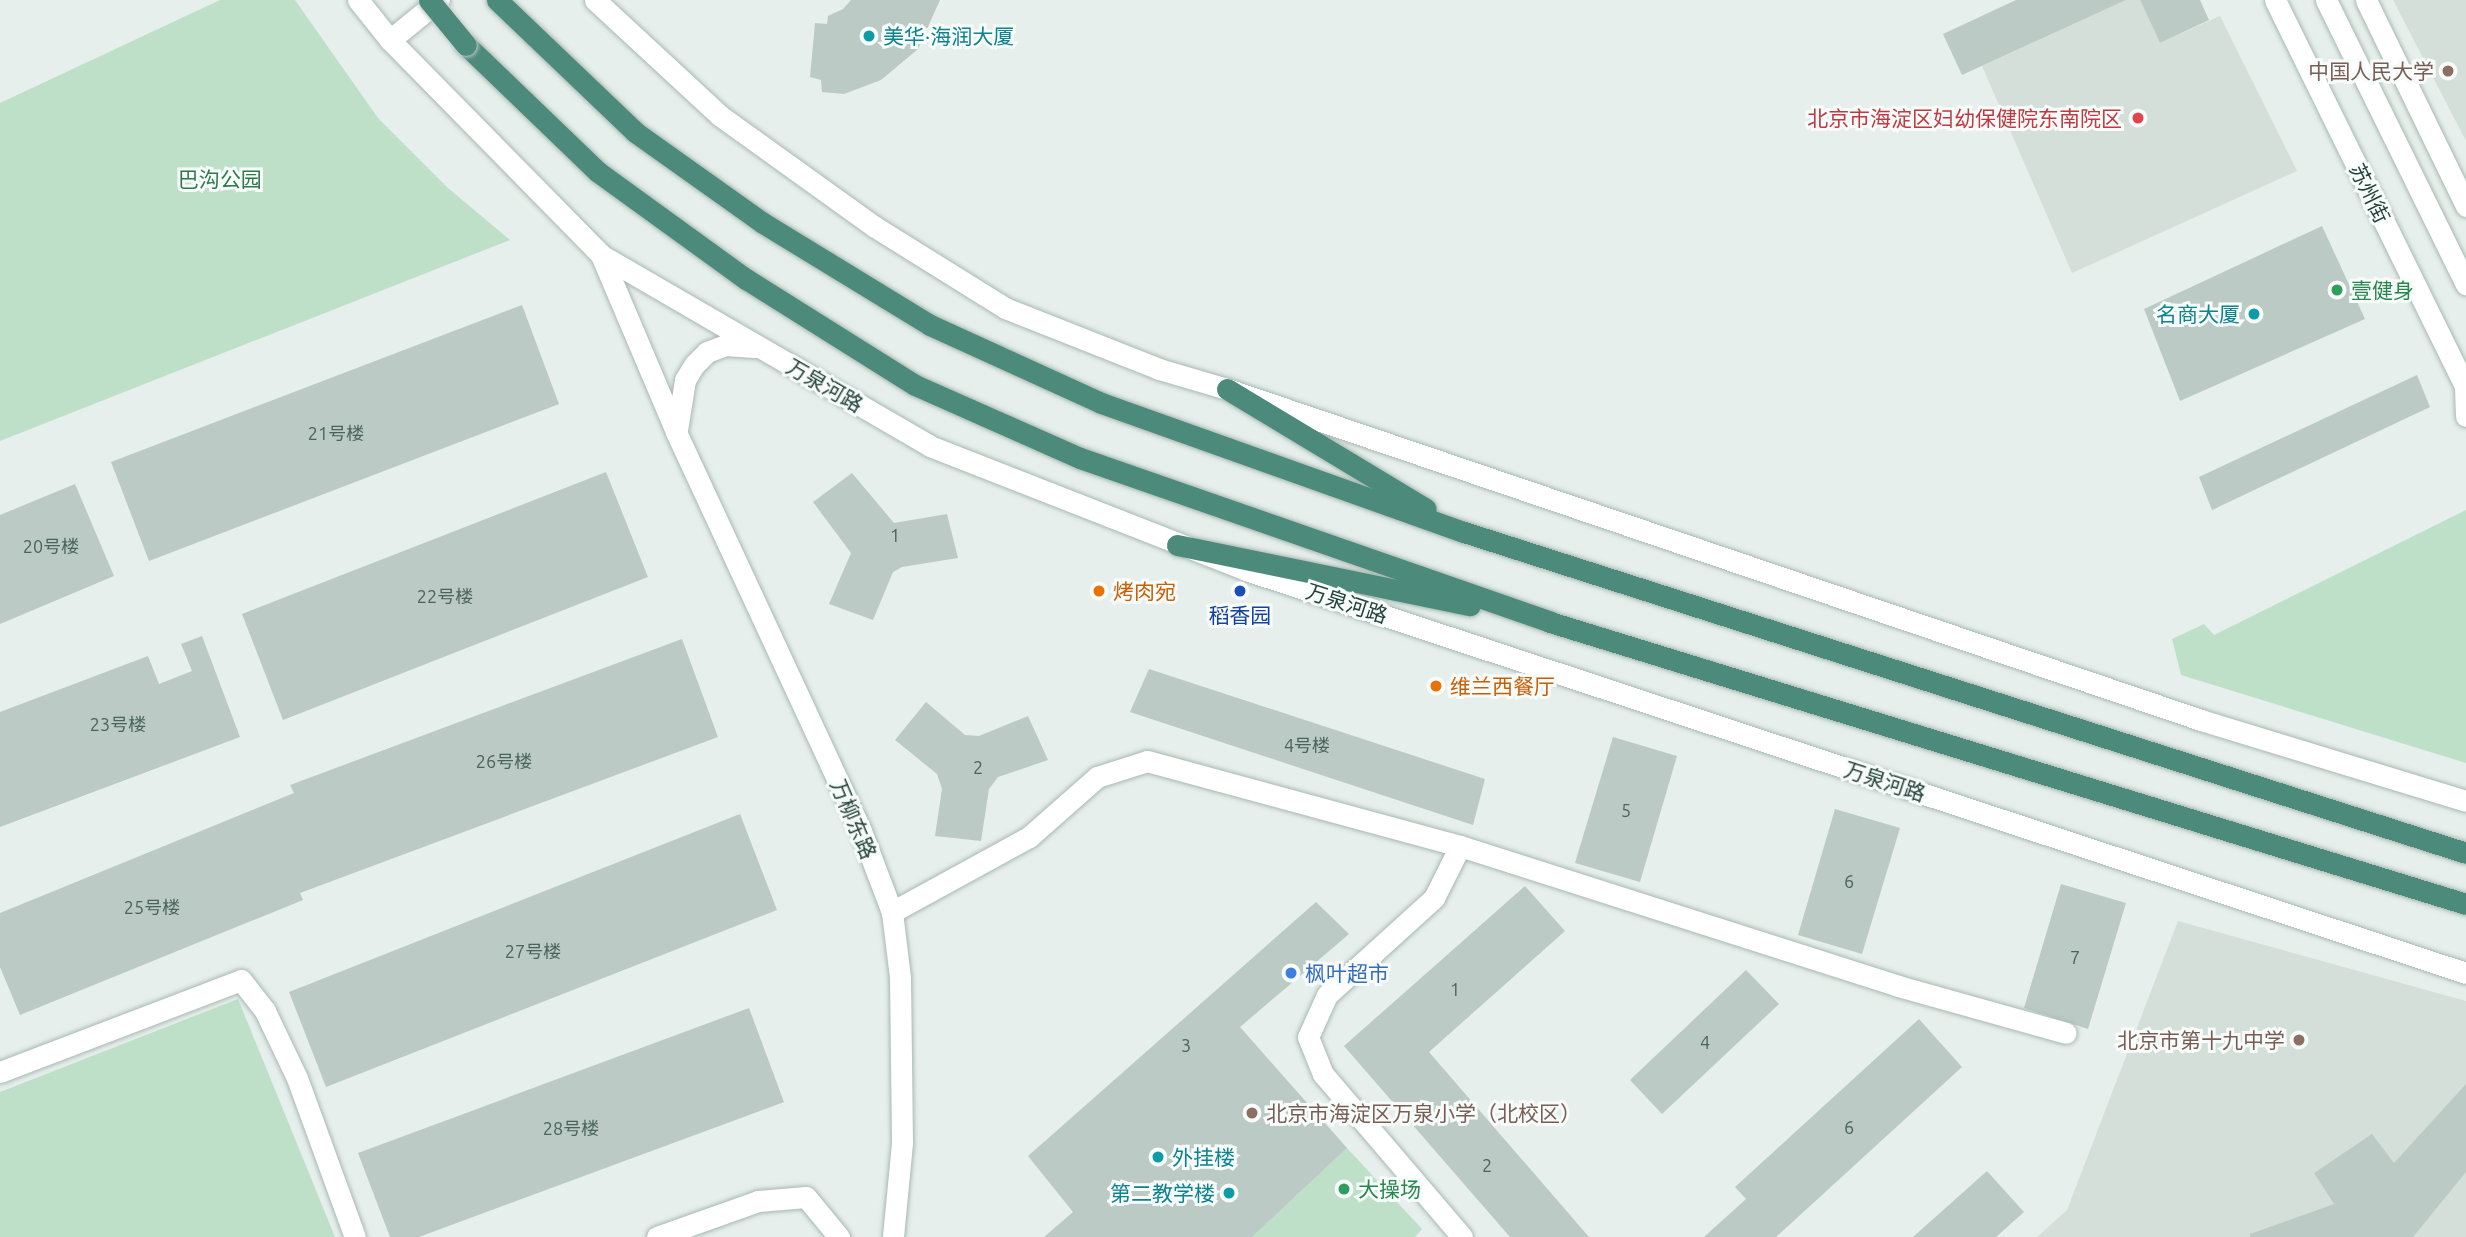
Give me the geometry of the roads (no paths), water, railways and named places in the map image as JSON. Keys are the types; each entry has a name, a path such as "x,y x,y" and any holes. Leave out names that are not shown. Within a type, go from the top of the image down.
{"highway":[{"path":"429,0 466,45 598,172 746,279 915,384 1080,458 1550,622 2466,904"},
{"path":"501,5 635,132 763,223 930,325 1101,403 1464,532 2466,853"},
{"path":"1227,389 1464,532"},
{"path":"1177,545 1550,622"}],"street":[{"name":"万泉河路","path":"358,0 390,40 601,255 930,446 1177,545 2466,973"},
{"path":"390,40 439,0"},
{"path":"594,0 719,115 875,227 1005,308 1159,369 1227,389 2201,720 2466,801"},
{"name":"苏州街","path":"2275,0 2465,387 2466,416"},
{"path":"2326,0 2466,284"},
{"path":"2366,0 2466,206"},
{"name":"万柳东路","path":"601,255 676,432 861,831 892,912 900,977 902,1143 894,1237"},
{"path":"676,432 681,396 694,365 707,352 724,345 759,348"},
{"path":"892,912 1029,837 1097,776 1147,761 1460,846 1898,986 2066,1033"},
{"path":"1460,846 1434,898 1327,995 1308,1037 1322,1074 1462,1237"},
{"path":"0,1072 241,980 265,1011 297,1078 355,1237"},
{"path":"672,1235 758,1201 806,1198 839,1237"}],"place":[{"name":"美华·海润大厦","path":"869,36"},
{"name":"中国人民大学","path":"2448,71"},
{"name":"北京市海淀区妇幼保健院东南院区","path":"2138,118"},
{"name":"壹健身","path":"2337,290"},
{"name":"名商大厦","path":"2254,314"},
{"name":"烤肉宛","path":"1099,591"},
{"name":"稻香园","path":"1240,591"},
{"name":"维兰西餐厅","path":"1436,686"},
{"name":"枫叶超市","path":"1291,973"},
{"name":"北京市第十九中学","path":"2299,1040"},
{"name":"北京市海淀区万泉小学（北校区）","path":"1252,1113"},
{"name":"外挂楼","path":"1158,1157"},
{"name":"大操场","path":"1344,1189"},
{"name":"第二教学楼","path":"1229,1193"}],"park label":[{"name":"巴沟公园","path":"220,179"}]}
